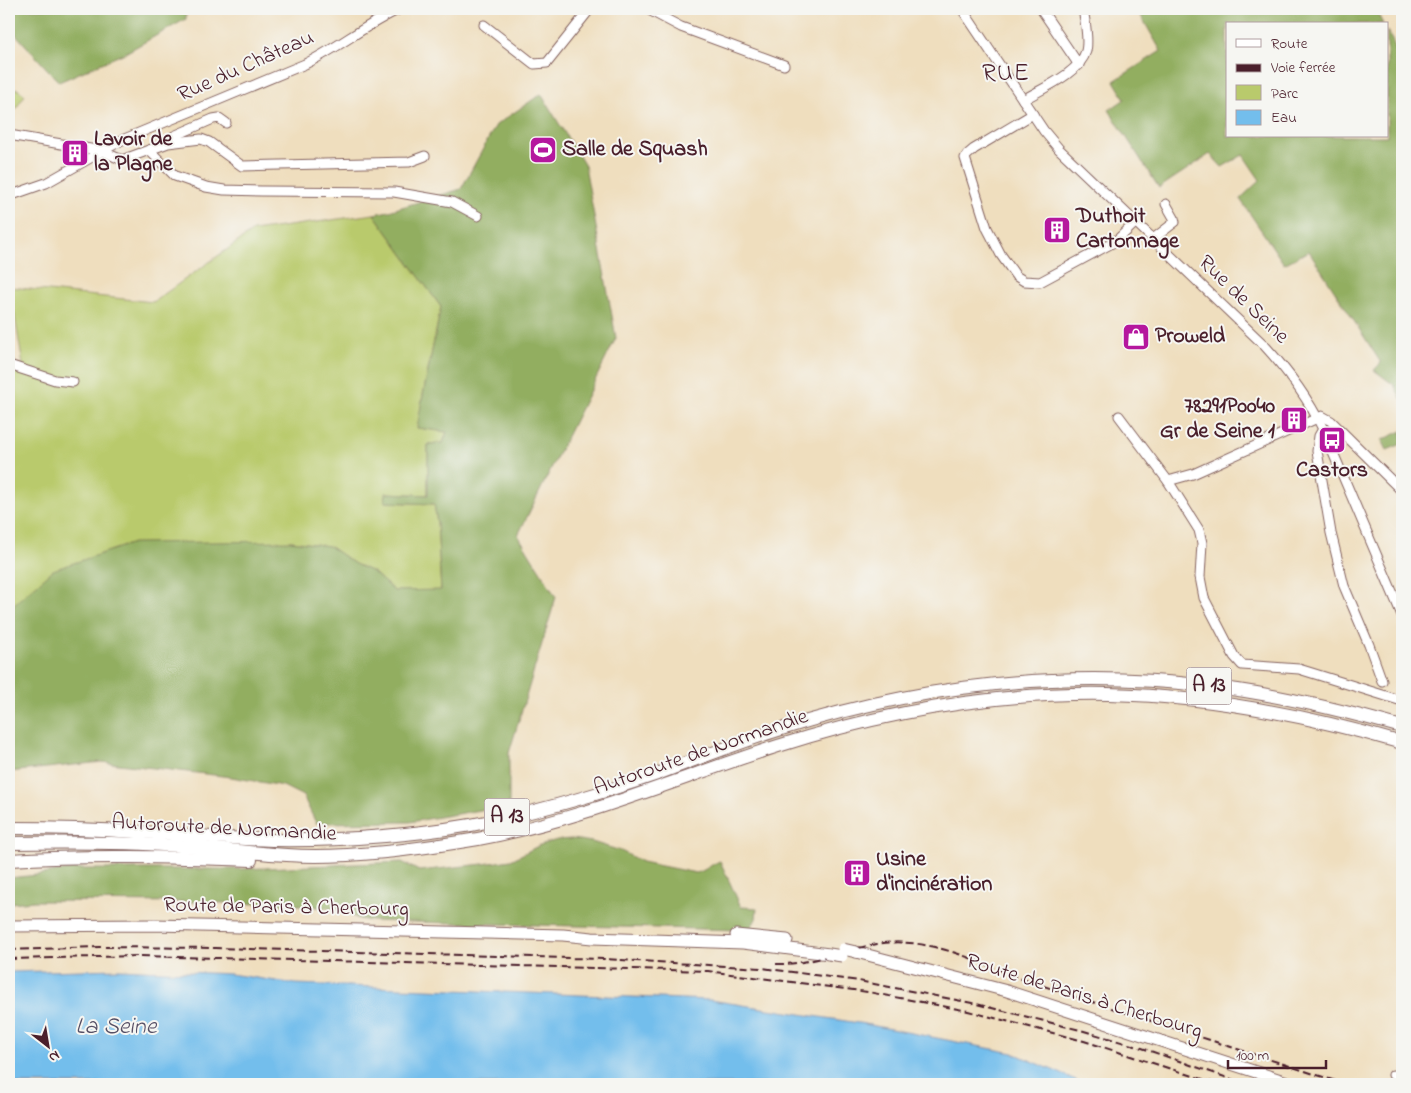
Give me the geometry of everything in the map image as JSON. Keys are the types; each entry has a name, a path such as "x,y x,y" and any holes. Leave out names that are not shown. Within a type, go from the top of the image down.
{"highway":[{"name":"Autoroute de Normandie","path":"9,828 72,828 289,840 343,839 404,834 471,825 591,796 775,731 832,714 891,700 987,684 1011,682 1130,680 1208,686 1315,704 1402,727"},
{"name":"Autoroute de Normandie","path":"9,843 57,842 182,846 288,856 357,854 479,839 599,808 776,747 836,729 896,715 1013,697 1105,694 1201,700 1313,719 1402,743"},
{"path":"9,860 128,856 259,860 288,856"}],"main road":[{"name":"Route de Paris à Cherbourg","path":"9,926 164,925 563,935 686,932 754,936 889,961"},
{"name":"Route de Paris à Cherbourg","path":"563,935 592,938 743,943 829,954 856,952 1007,991 1293,1084"}],"street":[{"name":"Rue du Château","path":"9,196 46,183 122,140 305,64 381,18 400,9"},
{"path":"484,25 534,64 547,62 590,9"},
{"path":"647,9 681,27 784,65"},
{"name":"Rue de Seine","path":"962,9 1023,100 1059,149 1264,345 1280,363 1322,429 1402,615"},
{"path":"1041,9 1079,65"},
{"path":"1023,100 1079,65 1086,51 1086,24 1083,9"},
{"path":"1033,114 974,149 967,154 966,158 987,228 1001,255 1016,276 1024,281 1040,282 1116,241 1135,223"},
{"path":"168,143 174,136 213,119 218,118 226,123"},
{"path":"9,135 102,151 122,160 168,143 201,139 209,142 242,166 409,162 424,156"},
{"path":"149,150 175,176 206,188 262,191 394,192 452,202 478,216"},
{"path":"1153,239 1175,222 1166,204"},
{"path":"9,365 55,380 73,382"},
{"path":"1119,416 1168,481 1199,530 1202,543 1200,577 1204,598 1234,656 1242,665 1299,669 1402,700"},
{"path":"1168,481 1193,474 1322,416 1331,421 1398,484 1402,491"},
{"path":"1322,429 1317,451 1331,533 1344,586 1382,681"},
{"path":"1393,1075 1402,1079"}],"green space":[{"path":"9,9 186,9 186,19 127,52 59,82 9,27"},
{"path":"1137,9 1375,9 1382,22 1226,22 1226,138 1388,138 1388,33 1402,69 1402,400 1394,385 1374,370 1381,363 1309,251 1284,264 1240,199 1260,180 1243,155 1222,167 1210,154 1159,188 1109,110 1125,99 1114,81 1161,51"},
{"path":"16,88 25,95 13,113 9,110 9,99"},
{"path":"541,94 585,166 616,338 518,535 556,597 509,753 509,805 410,822 316,823 303,796 283,786 231,777 102,762 9,772 9,605 12,606 53,570 133,543 291,541 329,546 355,564 373,572 394,591 441,590 437,522 434,504 385,502 386,493 428,495 428,444 443,443 447,432 417,428 441,307 374,214 461,189 496,125"},
{"path":"374,214 441,307 418,428 447,432 443,443 428,444 428,495 386,493 385,502 434,504 437,522 441,591 394,591 373,572 355,564 328,546 291,541 12,606 9,605 9,362 23,365 10,287 153,302 253,231"},
{"path":"1402,431 1402,444 1387,450 1382,440"},
{"path":"572,839 592,842 621,851 642,862 696,873 720,861 741,907 757,908 756,919 751,927 740,930 372,921 359,919 336,909 299,905 192,902 34,901 9,903 9,878 74,869 241,869 402,862 419,871 511,860 540,845 557,840"}],"water":[{"name":"La Seine","path":"119,969 230,974 296,984 710,1000 865,1024 1013,1053 1076,1080 1078,1084 9,1084 9,972"}],"railway":[{"path":"776,964 814,960 877,944 895,942 931,946 983,963 1016,977 1345,1084"},
{"path":"9,950 99,947 216,948 603,959 762,968 859,981 972,1003 1084,1031 1142,1048 1245,1084"},
{"path":"9,959 141,956 708,971 868,992 968,1011 1084,1041 1218,1084"}],"place":[{"name":"Salle de Squash","path":"543,150"},
{"name":"Lavoir de la Plagne","path":"75,153"},
{"name":"Duthoit Cartonnage","path":"1057,230"},
{"name":"Proweld","path":"1136,337"},
{"name":"78291P0040 Gr de Seine 1","path":"1294,420"},
{"name":"Castors","path":"1332,440"},
{"name":"Usine d'incinération","path":"857,873"}],"district":[{"name":"RUE","path":"1006,74"}]}
